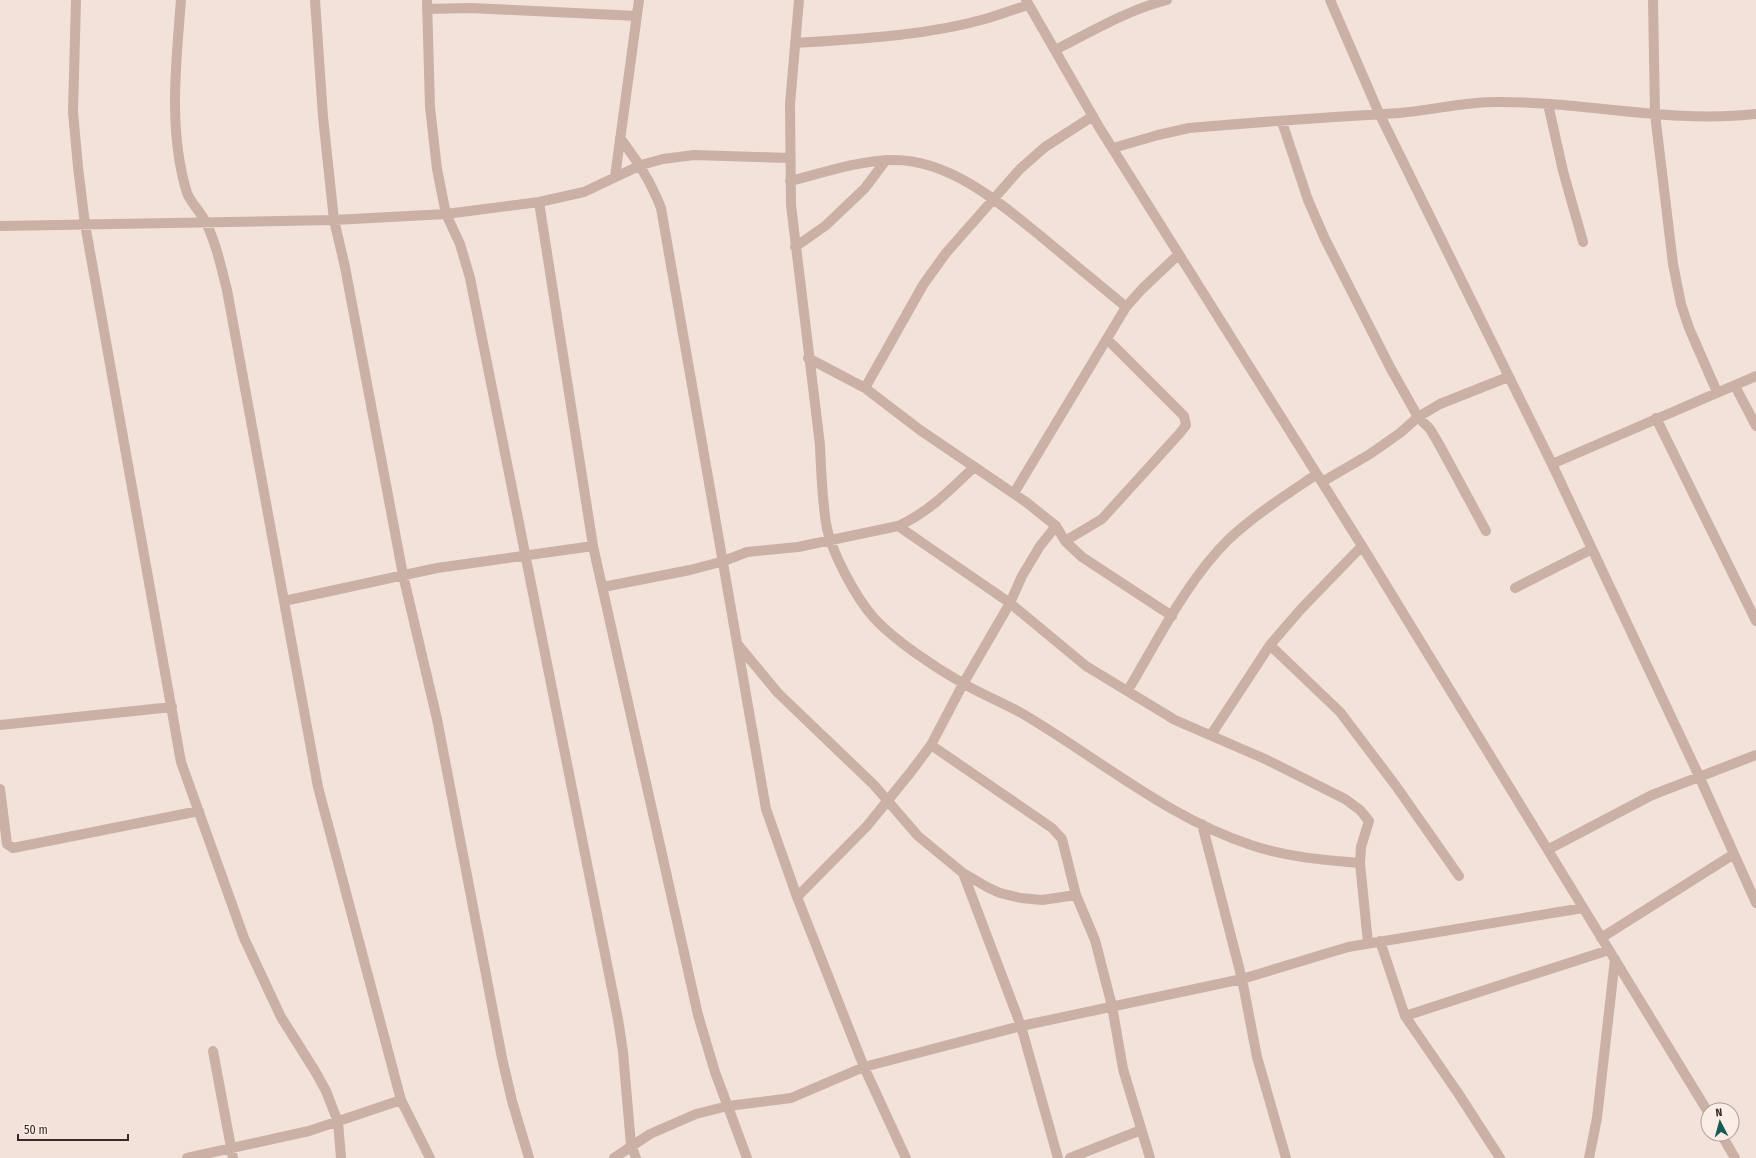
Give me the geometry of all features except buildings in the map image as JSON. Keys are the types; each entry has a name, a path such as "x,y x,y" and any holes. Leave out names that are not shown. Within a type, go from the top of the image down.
{"street":[{"path":"76,0 73,112 85,224 182,762 244,938 281,1018 326,1091 338,1122 341,1158"},
{"path":"181,0 175,113 179,162 188,195 205,221 217,251 227,290 318,787 402,1100 430,1158"},
{"path":"315,0 323,118 334,220 345,267 403,575 437,719 502,1058 529,1158"},
{"path":"615,176 639,0"},
{"path":"799,0 790,104 791,205 808,358 820,445 826,524 831,541 854,590 874,618 914,652 964,684 1026,716 1154,797 1202,824 1251,846 1298,858 1360,863"},
{"path":"1054,50 1125,15 1151,4 1167,0"},
{"path":"1330,0 1379,113 1552,464 1700,776 1756,903"},
{"path":"1653,0 1654,114 1673,264 1681,304 1689,328 1717,392"},
{"path":"796,43 845,40 944,28 984,19 1027,2 1093,116 1362,546 1549,849 1582,908 1615,959 1702,1102"},
{"path":"636,1158 631,1145 623,1052 619,1026 526,556 470,278 460,244 446,214 437,168 431,115 427,4 471,8 637,16"},
{"path":"1113,148 1189,128 1417,111 1467,103 1497,102 1548,104 1713,118 1756,114"},
{"path":"1548,104 1562,171 1583,242"},
{"path":"865,388 923,285 946,253 1020,169 1045,148 1093,116"},
{"path":"1282,122 1308,200 1325,239 1391,369 1418,417 1430,429 1440,446 1486,531"},
{"path":"620,138 641,165 652,184 660,208 724,561 766,809 797,897 864,1067 906,1158"},
{"path":"0,226 205,221 334,220 446,214 539,202 584,192 641,165 663,159 694,155 790,158"},
{"path":"790,181 840,168 886,160 913,161 930,165 950,173 993,198 1126,307"},
{"path":"796,247 825,226 865,188 886,160"},
{"path":"539,202 594,546 698,1015 747,1158"},
{"path":"1014,494 1126,307 1142,289 1179,254"},
{"path":"1065,541 1102,519 1186,425 1184,416 1107,339"},
{"path":"808,358 865,388 920,430 1042,513 1056,526 1065,541 1082,557 1172,616"},
{"path":"1552,464 1756,376"},
{"path":"1128,690 1172,616 1209,561 1228,540 1250,520 1319,478 1370,454 1400,433 1418,417 1440,404 1508,377"},
{"path":"1735,386 1756,426"},
{"path":"1656,418 1756,621"},
{"path":"603,587 647,579 724,561 747,552 798,547 898,526 910,521 929,508 974,467"},
{"path":"898,526 1010,603 1086,666 1128,690 1175,720 1265,760 1345,799 1360,810 1368,818 1370,824 1361,847 1360,863 1368,943"},
{"path":"797,897 862,832 931,745 1010,603 1022,576 1040,546 1056,526"},
{"path":"284,601 437,568 594,546"},
{"path":"1211,736 1270,645 1301,609 1362,546"},
{"path":"1515,588 1592,549"},
{"path":"738,645 778,693 888,800 918,836 963,873 1000,893 1021,898 1042,900 1076,895"},
{"path":"1270,645 1340,712 1396,786 1459,876"},
{"path":"0,725 172,707"},
{"path":"931,745 1059,834 1064,843 1076,895 1095,940 1112,1006 1123,1069 1150,1158"},
{"path":"1549,849 1652,795 1756,755"},
{"path":"0,789 7,844 13,848 199,811"},
{"path":"1202,824 1242,979 1257,1057 1282,1157"},
{"path":"1602,938 1734,854"},
{"path":"963,873 1021,1026 1058,1158"},
{"path":"614,1158 631,1145 674,1123 713,1109 791,1098 864,1067 1021,1026 1242,979 1348,946 1582,908"},
{"path":"1380,941 1404,1016 1458,1093 1500,1158"},
{"path":"1404,1016 1609,950"},
{"path":"1589,1158 1596,1118 1615,959"},
{"path":"213,1051 232,1153"},
{"path":"187,1158 232,1153 338,1122 402,1100"},
{"path":"1070,1158 1141,1130"},
{"path":"1726,1142 1735,1158"}]}
